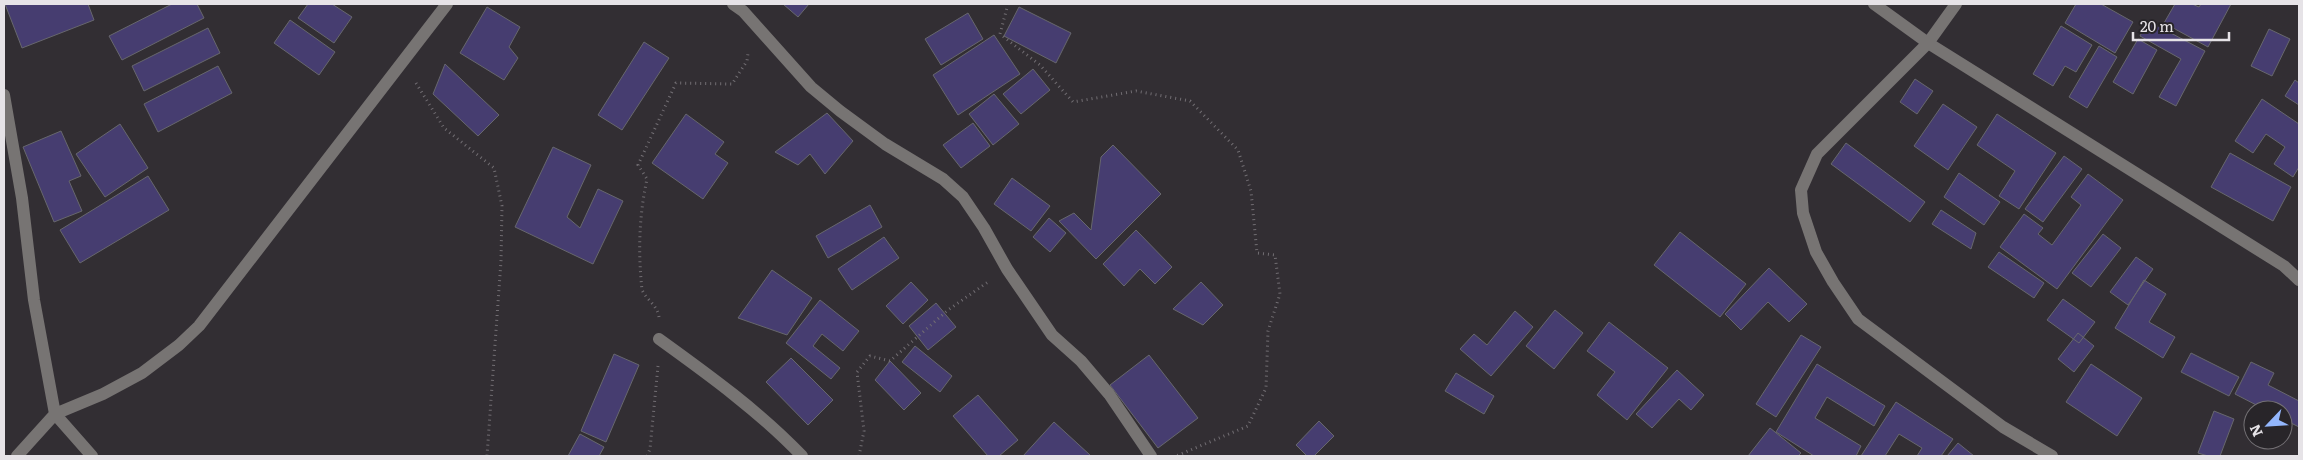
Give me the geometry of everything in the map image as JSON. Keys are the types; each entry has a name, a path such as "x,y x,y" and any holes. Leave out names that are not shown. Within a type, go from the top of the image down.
{"street":[{"path":"17,456 55,414 103,394 142,373 179,345 199,326 447,4"},
{"path":"1874,4 1928,43 2284,266 2299,280"},
{"path":"1956,4 1928,43 1817,154 1801,190 1803,213 1816,252 1833,282 1858,319 2003,427 2052,456"},
{"path":"740,6 819,93 885,144 943,179 962,197 1052,335 1081,361 1109,394 1151,456"},
{"path":"4,94 22,198 34,300 55,414 92,456"},
{"path":"2284,266 2299,267"},
{"path":"659,339 710,375 786,439 802,456"}],"path":[{"path":"1008,4 1000,34 1040,65 1073,102 1136,91 1190,101 1238,150 1251,191 1257,253 1275,255 1280,294 1268,331 1266,388 1248,426 1176,456"},
{"path":"647,456 650,448 658,382 659,314 655,305 646,297 642,290 639,236 641,207 647,179 638,166 676,83 732,84 747,61 749,51"},
{"path":"408,55 416,84 444,128 494,168 502,206 501,261 487,456"},
{"path":"859,456 864,431 857,372 870,356 890,361 948,310 1008,269"}],"building":[{"path":"5,4 88,4 94,20 22,48"},
{"path":"172,4 197,4 204,18 122,60 109,36"},
{"path":"308,4 332,4 352,17 334,43 298,18"},
{"path":"783,4 809,4 798,17"},
{"path":"2076,4 2101,4 2133,22 2115,53 2065,23"},
{"path":"2175,4 2192,4 2199,7 2201,4 2231,4 2208,47 2164,23"},
{"path":"487,7 520,27 509,47 518,58 504,80 460,53"},
{"path":"1019,7 1071,33 1056,63 1004,36"},
{"path":"968,13 983,39 941,65 925,39"},
{"path":"290,20 335,52 319,75 274,43"},
{"path":"2148,21 2205,51 2176,106 2159,97 2181,59 2140,36"},
{"path":"2061,26 2092,45 2076,72 2065,66 2053,86 2033,74"},
{"path":"208,28 220,53 144,91 132,66"},
{"path":"2269,29 2290,39 2272,76 2251,66"},
{"path":"994,35 1020,74 958,115 933,75"},
{"path":"2138,39 2157,50 2133,94 2113,82"},
{"path":"644,42 669,58 622,130 598,115"},
{"path":"2099,46 2117,57 2087,108 2069,97"},
{"path":"445,64 499,115 478,136 433,94"},
{"path":"218,66 232,93 158,132 144,104"},
{"path":"1033,69 1050,90 1021,114 1003,94"},
{"path":"1915,79 1933,91 1917,114 1900,102"},
{"path":"2295,80 2299,83 2299,105 2285,96"},
{"path":"994,94 1019,124 993,145 969,114"},
{"path":"2262,99 2299,124 2299,167 2293,177 2274,164 2285,147 2266,134 2253,153 2235,141"},
{"path":"1943,104 1977,127 1948,170 1914,146"},
{"path":"827,113 853,141 825,174 810,154 798,165 775,152"},
{"path":"686,114 724,142 715,154 728,163 703,199 652,163"},
{"path":"1997,114 2056,153 2019,209 1999,196 2015,171 1977,145"},
{"path":"973,123 990,146 961,168 943,145"},
{"path":"120,124 148,168 105,197 76,154"},
{"path":"61,131 81,176 69,181 82,211 54,222 23,147"},
{"path":"1846,143 1925,202 1910,222 1831,164"},
{"path":"1113,145 1161,194 1096,259 1059,221 1074,213 1091,230 1101,157"},
{"path":"553,147 591,165 567,217 580,228 598,189 623,201 593,264 515,227"},
{"path":"2230,153 2291,187 2273,221 2211,187"},
{"path":"2064,156 2082,169 2043,222 2025,209"},
{"path":"1959,173 2000,202 1984,225 1944,197"},
{"path":"2088,174 2123,200 2057,289 2000,247 2024,214 2043,228 2038,234 2052,245 2081,205 2071,197"},
{"path":"148,176 169,210 80,263 60,230"},
{"path":"1012,178 1050,206 1031,231 994,204"},
{"path":"870,205 882,227 828,258 816,236"},
{"path":"1941,210 1976,233 1971,249 1932,224"},
{"path":"1049,218 1066,233 1050,252 1033,237"},
{"path":"1136,230 1172,267 1155,284 1140,269 1124,286 1103,264"},
{"path":"1680,232 1746,284 1720,317 1654,265"},
{"path":"2103,234 2121,248 2091,287 2072,273"},
{"path":"884,237 899,258 852,290 838,269"},
{"path":"1999,252 2044,283 2034,298 1988,267"},
{"path":"2136,257 2153,269 2128,305 2110,292"},
{"path":"1769,268 1807,304 1789,322 1768,302 1741,330 1725,314"},
{"path":"772,270 812,298 787,335 738,318"},
{"path":"2144,280 2166,294 2149,322 2175,337 2163,358 2115,328"},
{"path":"911,282 928,300 903,324 886,306"},
{"path":"1201,282 1223,305 1203,325 1173,309"},
{"path":"2063,299 2095,322 2079,343 2047,320"},
{"path":"820,300 859,331 843,351 822,334 813,346 840,368 831,379 786,343"},
{"path":"936,303 956,327 928,350 909,326"},
{"path":"1555,310 1583,333 1554,369 1526,346"},
{"path":"1515,311 1533,327 1491,376 1460,349 1474,334 1487,345"},
{"path":"1609,322 1668,368 1627,420 1597,395 1615,372 1587,351"},
{"path":"2078,333 2094,346 2074,372 2058,359"},
{"path":"1801,335 1821,347 1776,417 1756,404"},
{"path":"915,346 952,376 940,392 902,362"},
{"path":"2191,353 2239,377 2229,396 2181,372"},
{"path":"614,354 639,365 606,442 581,431"},
{"path":"1149,355 1198,418 1158,448 1110,385"},
{"path":"791,358 833,400 808,425 766,382"},
{"path":"890,361 921,393 904,410 875,380"},
{"path":"2251,362 2274,373 2268,385 2299,401 2299,427 2293,424 2293,400 2247,400 2235,394"},
{"path":"1817,364 1885,406 1874,426 1827,397 1815,418 1861,446 1856,456 1814,456 1776,432"},
{"path":"2091,364 2142,398 2117,436 2066,402"},
{"path":"1677,370 1704,395 1691,410 1679,399 1652,428 1636,414"},
{"path":"1456,373 1494,396 1484,414 1445,391"},
{"path":"978,395 1018,440 999,456 988,456 953,416"},
{"path":"1896,402 1953,439 1941,456 1917,456 1922,448 1899,434 1885,456 1861,456"},
{"path":"2214,411 2234,419 2220,456 2208,456 2198,453"},
{"path":"1319,421 1334,436 1314,456 1307,456 1296,445"},
{"path":"1054,422 1090,455 1023,456"},
{"path":"1770,428 1801,453 1798,456 1748,456"},
{"path":"580,434 604,447 599,456 568,456"},
{"path":"1958,443 1974,456 1947,456"}]}
